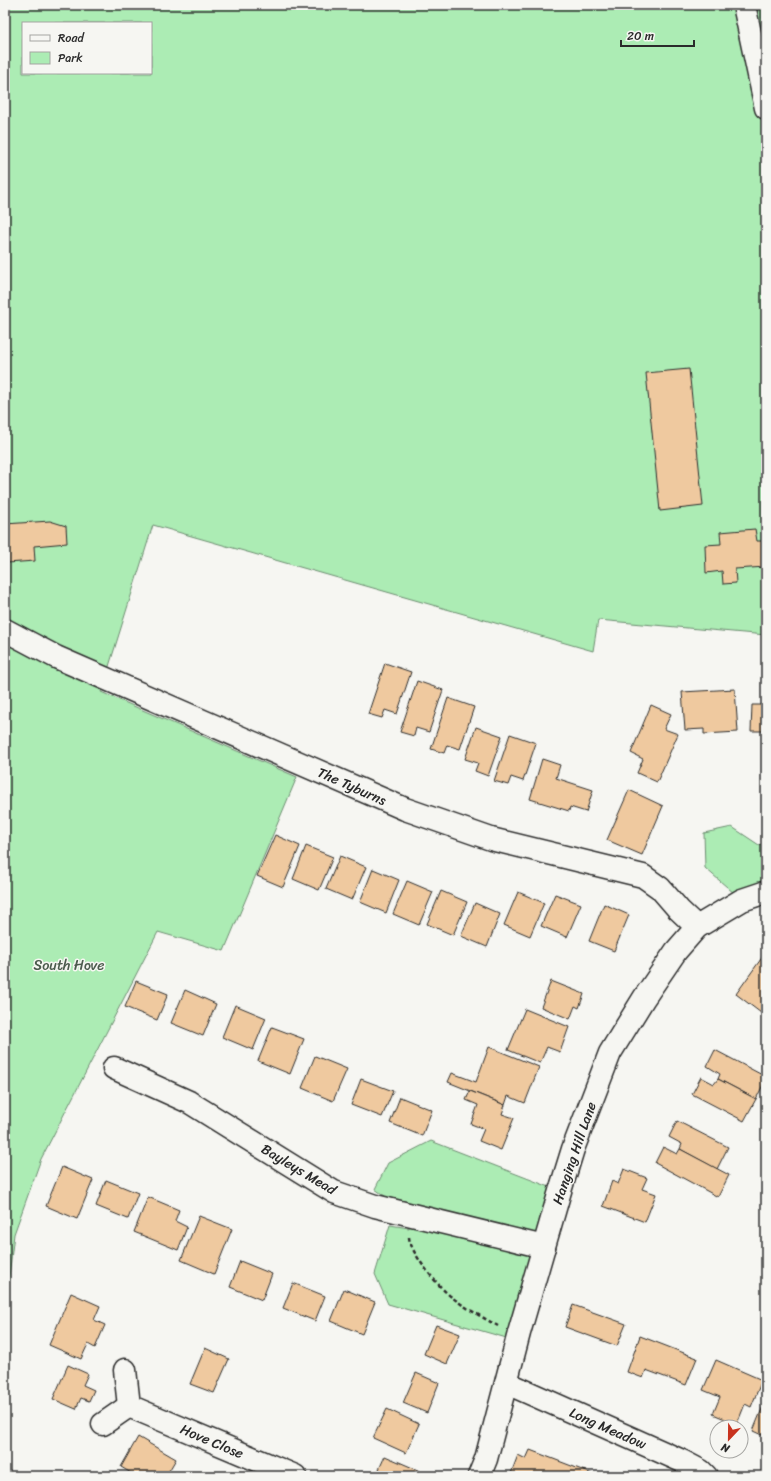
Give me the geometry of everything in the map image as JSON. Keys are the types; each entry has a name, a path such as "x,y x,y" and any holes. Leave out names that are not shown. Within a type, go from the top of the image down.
{"street":[{"path":"744,5 766,108"},
{"name":"The Tyburns","path":"5,630 56,657 405,808 491,839 643,876 660,888 679,910 697,927"},
{"name":"Hanging Hill Lane","path":"479,1476 486,1459 519,1333 573,1149 610,1053 644,998 676,951 697,927 742,900 766,892"},
{"name":"Bayleys Mead","path":"114,1068 189,1102 334,1192 375,1206 409,1213 544,1247"},
{"path":"103,1424 129,1406 125,1370"},
{"name":"Long Meadow","path":"507,1383 682,1460 701,1471 706,1476"},
{"name":"Hove Close","path":"129,1406 295,1476"}],"path":[{"path":"409,1213 410,1245 421,1263 452,1297 475,1313 503,1329 519,1333"}],"green space":[{"name":"South Hove","path":"5,5 766,5 766,635 598,620 593,651 153,525 101,692 297,777 224,951 158,932 41,1159 14,1234 5,1311"},
{"path":"732,827 759,845 766,843 766,892 742,900 705,868 704,833"},
{"path":"431,1141 560,1191 517,1341 388,1304 375,1274 390,1225 409,1228 409,1213 375,1189 388,1163"}],"building":[{"path":"689,369 703,506 660,511 646,373"},
{"path":"50,521 66,526 67,543 34,546 35,561 7,563 5,524"},
{"path":"755,529 757,541 766,541 766,567 735,569 736,583 723,584 722,571 706,573 705,545 721,544 720,532"},
{"path":"385,663 411,672 397,714 385,710 382,718 368,714"},
{"path":"417,681 443,690 429,732 416,728 414,736 400,732"},
{"path":"735,689 738,732 704,734 704,729 685,730 682,692"},
{"path":"448,698 474,707 460,749 447,745 444,753 431,749"},
{"path":"651,705 671,714 664,729 678,734 657,782 637,773 643,759 631,753"},
{"path":"752,705 766,705 766,731 751,731"},
{"path":"476,727 502,736 488,776 475,771 478,763 465,759"},
{"path":"510,734 536,743 523,781 511,777 508,785 494,781"},
{"path":"542,759 560,765 556,778 593,790 586,812 570,807 569,811 530,799"},
{"path":"629,790 663,806 642,855 607,840"},
{"path":"275,835 300,846 283,887 257,876"},
{"path":"306,846 333,857 319,890 293,879"},
{"path":"340,856 366,867 352,900 326,889"},
{"path":"373,869 399,880 386,913 360,902"},
{"path":"407,881 433,892 419,925 393,914"},
{"path":"441,891 467,902 453,935 427,924"},
{"path":"518,892 544,903 530,936 504,925"},
{"path":"555,894 581,904 567,937 541,926"},
{"path":"475,903 500,914 487,947 461,936"},
{"path":"604,904 629,915 614,951 589,941"},
{"path":"766,952 766,1015 765,1016 736,994"},
{"path":"136,981 168,994 157,1020 125,1007"},
{"path":"551,981 584,994 579,1008 575,1006 570,1019 541,1007"},
{"path":"185,990 216,1004 203,1036 171,1023"},
{"path":"235,1005 266,1018 253,1050 222,1037"},
{"path":"525,1009 569,1027 560,1052 547,1047 540,1063 508,1050"},
{"path":"272,1027 304,1039 290,1074 258,1061"},
{"path":"489,1047 539,1067 525,1103 508,1096 505,1105 448,1082 452,1073 476,1082"},
{"path":"715,1050 766,1077 756,1099 718,1079 720,1074 707,1066"},
{"path":"315,1056 347,1069 333,1101 302,1088"},
{"path":"701,1077 714,1084 718,1079 756,1099 744,1121 692,1094"},
{"path":"361,1079 393,1091 382,1117 351,1105"},
{"path":"470,1091 505,1105 502,1114 514,1118 501,1150 479,1141 484,1129 471,1124 478,1105 466,1100"},
{"path":"400,1097 432,1110 422,1136 390,1123"},
{"path":"677,1121 728,1147 717,1169 680,1149 682,1144 669,1137"},
{"path":"663,1147 677,1154 680,1149 729,1175 718,1197 655,1163"},
{"path":"62,1167 93,1180 77,1219 46,1206"},
{"path":"624,1169 647,1178 642,1189 656,1194 645,1222 603,1206 612,1181 618,1184"},
{"path":"106,1180 138,1193 128,1219 96,1206"},
{"path":"148,1197 179,1210 175,1221 187,1227 178,1250 134,1232"},
{"path":"199,1216 232,1229 214,1274 181,1260"},
{"path":"240,1261 272,1274 262,1300 230,1287"},
{"path":"293,1283 325,1296 315,1321 283,1308"},
{"path":"344,1289 375,1302 362,1334 331,1321"},
{"path":"71,1293 100,1306 94,1320 105,1325 95,1348 88,1344 81,1359 49,1345"},
{"path":"573,1305 626,1324 617,1346 565,1327"},
{"path":"436,1325 460,1334 447,1364 424,1354"},
{"path":"640,1336 697,1358 686,1385 646,1370 643,1378 627,1372"},
{"path":"205,1348 229,1359 214,1393 190,1384"},
{"path":"716,1360 762,1380 751,1407 745,1404 739,1419 725,1419 713,1414 720,1397 703,1390"},
{"path":"68,1365 88,1374 83,1385 94,1390 89,1401 81,1398 76,1409 53,1399"},
{"path":"416,1373 439,1383 427,1413 403,1403"},
{"path":"764,1404 766,1405 766,1437 753,1431"},
{"path":"387,1409 419,1424 406,1453 373,1438"},
{"path":"138,1437 176,1459 166,1476 136,1476 121,1467"},
{"path":"530,1450 595,1476 510,1476 518,1455 526,1459"},
{"path":"385,1456 420,1471 418,1476 376,1476"}]}
